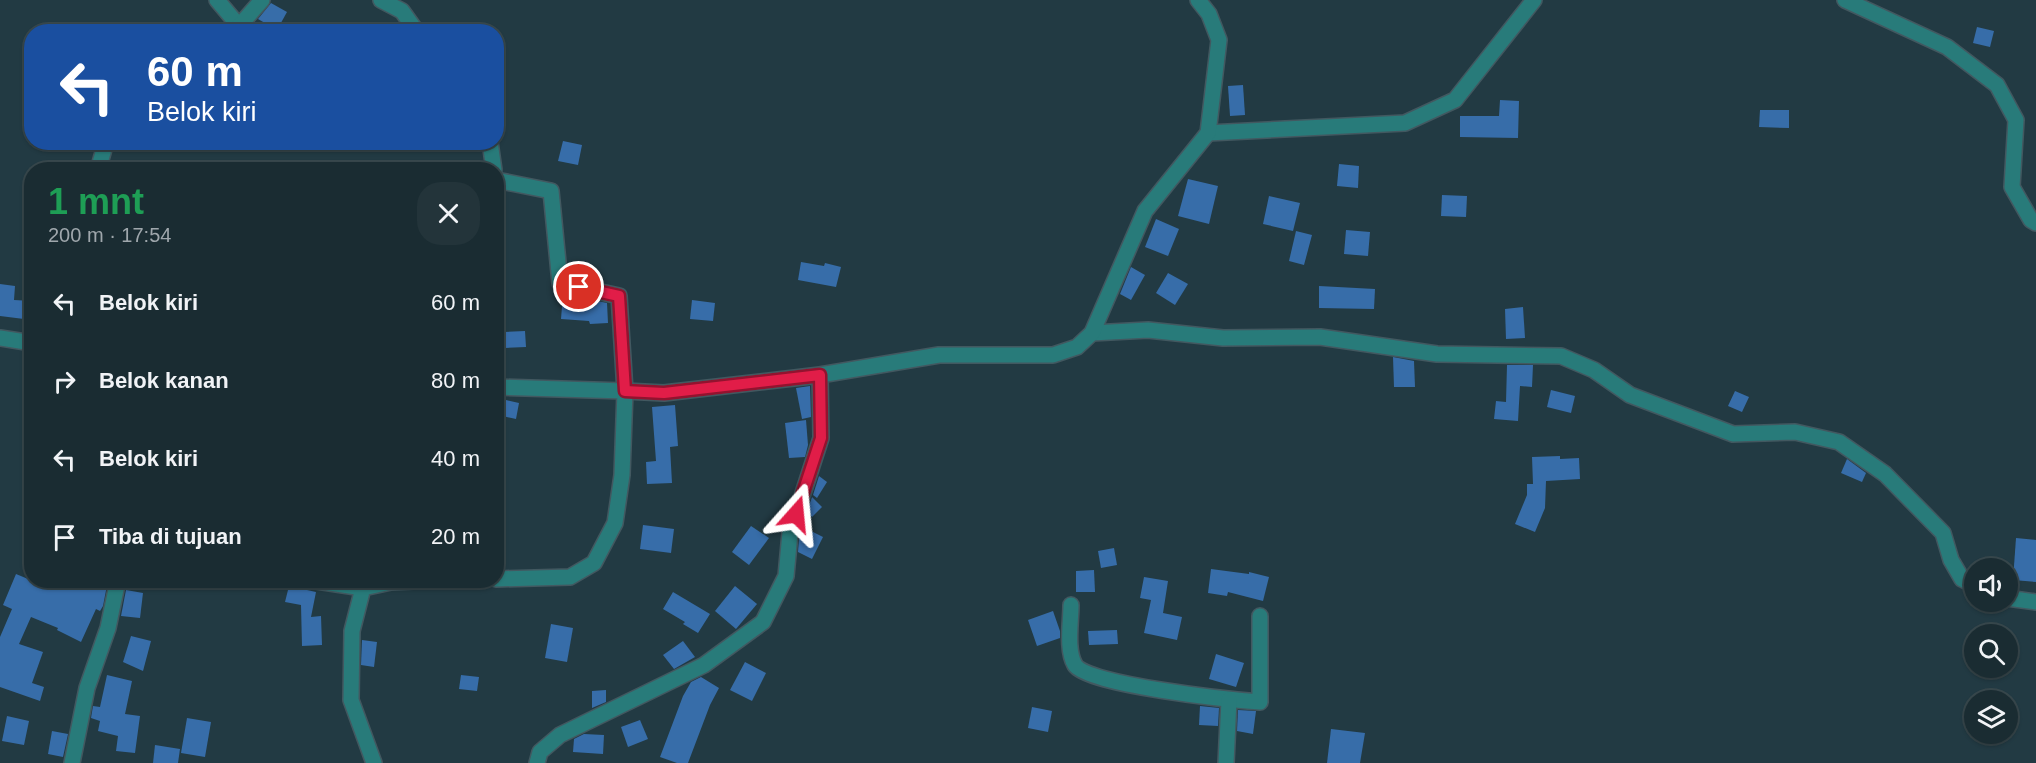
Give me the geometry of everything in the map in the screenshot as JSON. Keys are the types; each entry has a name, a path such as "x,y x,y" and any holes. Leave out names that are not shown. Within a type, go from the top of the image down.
{"street":[{"path":"217,0 234,24"},
{"path":"241,24 262,0"},
{"path":"381,0 402,10 412,24"},
{"path":"504,387 664,393 820,375 939,355 1053,355 1077,347 1092,333 1145,211 1208,133 1219,40 1209,14 1198,0"},
{"path":"1208,133 1405,123 1455,100 1534,0"},
{"path":"1845,0 1947,47 1997,85 2016,120 2012,187 2031,220 2036,223"},
{"path":"504,182 551,191 560,283 619,296 625,391 622,476 615,523 594,563 570,577 504,579"},
{"path":"1092,333 1148,330 1223,338 1320,337 1437,354 1562,356 1594,370 1630,395 1733,434 1795,432 1839,441 1885,474 1943,533 1951,560 1964,580"},
{"path":"0,338 24,342"},
{"path":"537,763 540,752 560,735 704,665 763,622 786,576 790,532 821,438 820,375"},
{"path":"72,763 87,688 108,628 116,588"},
{"path":"363,588 351,631 351,700 374,763"},
{"path":"2018,600 2036,602"},
{"path":"1071,605 1071,648 1074,663 1078,669 1091,675 1128,684 1229,700 1260,702 1260,616"},
{"path":"1226,763 1229,700"}],"building":[{"path":"271,3 287,12 280,24 267,24 258,19"},
{"path":"1977,27 1994,31 1990,47 1973,43"},
{"path":"1243,85 1245,115 1230,116 1228,86"},
{"path":"1500,100 1519,101 1518,138 1460,137 1460,116 1499,116"},
{"path":"1760,110 1789,110 1789,128 1759,127"},
{"path":"563,141 582,145 578,165 558,161"},
{"path":"1339,164 1359,166 1358,188 1337,186"},
{"path":"1188,179 1218,186 1209,224 1178,216"},
{"path":"1442,195 1467,196 1466,217 1441,216"},
{"path":"1269,196 1300,203 1293,231 1263,224"},
{"path":"1156,219 1179,229 1168,256 1145,247"},
{"path":"1346,230 1370,232 1368,256 1344,254"},
{"path":"1296,231 1312,235 1304,265 1289,261"},
{"path":"801,262 824,266 825,263 841,267 836,287 798,280"},
{"path":"1131,267 1145,275 1131,300 1120,294"},
{"path":"1168,273 1188,284 1175,305 1156,293"},
{"path":"0,284 15,286 14,300 24,301 24,319 0,316"},
{"path":"1319,286 1375,289 1374,309 1319,308"},
{"path":"563,294 607,303 608,323 590,324 589,321 561,319"},
{"path":"692,300 715,303 713,321 690,319"},
{"path":"1523,307 1525,338 1506,339 1505,309"},
{"path":"525,331 526,347 505,348 504,332"},
{"path":"1393,357 1414,361 1415,387 1394,387"},
{"path":"1507,365 1533,365 1532,387 1520,386 1518,421 1494,419 1496,401 1506,402"},
{"path":"810,386 811,417 802,419 796,388"},
{"path":"1551,390 1575,396 1571,413 1547,407"},
{"path":"1735,391 1749,397 1742,412 1728,406"},
{"path":"504,399 519,403 516,419 504,416"},
{"path":"675,405 678,446 670,447 672,483 647,484 646,462 656,461 652,407"},
{"path":"806,420 808,445 805,457 789,458 785,423"},
{"path":"1560,456 1560,459 1579,458 1580,479 1546,481 1545,508 1535,532 1515,524 1527,495 1527,484 1533,484 1532,457"},
{"path":"1847,459 1866,473 1862,482 1841,473"},
{"path":"819,476 827,482 817,498 813,495"},
{"path":"812,497 822,507 812,517 807,512"},
{"path":"643,525 674,529 671,553 640,549"},
{"path":"751,526 769,538 749,565 732,552"},
{"path":"805,528 823,537 812,559 798,552 799,540"},
{"path":"2016,538 2036,540 2036,582 2018,580 2018,558 2015,558"},
{"path":"1114,548 1117,565 1101,568 1098,551"},
{"path":"1211,569 1249,574 1249,572 1269,577 1263,601 1228,592 1227,596 1208,593"},
{"path":"1094,570 1095,592 1076,592 1076,571"},
{"path":"16,574 24,577 24,588 106,588 103,606 100,611 96,609 81,642 57,630 58,628 31,617 19,644 43,652 32,683 44,687 40,701 0,687 0,637 12,609 3,605"},
{"path":"1144,577 1168,581 1163,613 1182,617 1177,640 1144,633 1151,600 1140,598"},
{"path":"735,586 757,604 736,629 715,611"},
{"path":"288,588 316,592 311,617 321,616 322,645 302,646 301,605 285,602"},
{"path":"126,590 143,593 140,618 121,616"},
{"path":"673,592 710,614 698,633 663,609"},
{"path":"1053,611 1060,638 1037,646 1028,620"},
{"path":"551,624 573,628 567,662 545,658"},
{"path":"1117,630 1118,644 1089,645 1088,631"},
{"path":"131,636 151,641 143,671 123,662"},
{"path":"362,640 377,642 374,667 361,665"},
{"path":"683,641 695,657 674,669 663,655"},
{"path":"1216,654 1244,663 1236,687 1209,679"},
{"path":"745,662 766,673 752,701 730,690"},
{"path":"107,675 132,681 125,714 140,716 135,753 116,751 118,736 98,731 100,721 91,718 93,706 100,707"},
{"path":"461,675 479,677 477,691 459,689"},
{"path":"701,677 719,688 710,705 688,763 677,763 660,757 683,696 691,682"},
{"path":"606,690 606,702 592,708 592,691"},
{"path":"1200,706 1219,708 1218,726 1199,725"},
{"path":"1032,707 1052,711 1048,732 1028,728"},
{"path":"1238,710 1256,711 1253,734 1237,731"},
{"path":"7,716 29,721 24,745 2,741"},
{"path":"187,718 211,722 205,757 181,753"},
{"path":"640,720 648,739 628,747 621,727"},
{"path":"1331,729 1365,733 1360,763 1327,763"},
{"path":"52,731 68,734 63,757 48,754"},
{"path":"584,734 604,735 603,754 573,752 574,739"},
{"path":"155,745 180,749 178,763 153,763"}],"route":[{"path":"579,287 619,296 625,391 664,393 820,375 821,438 796,514"}]}
